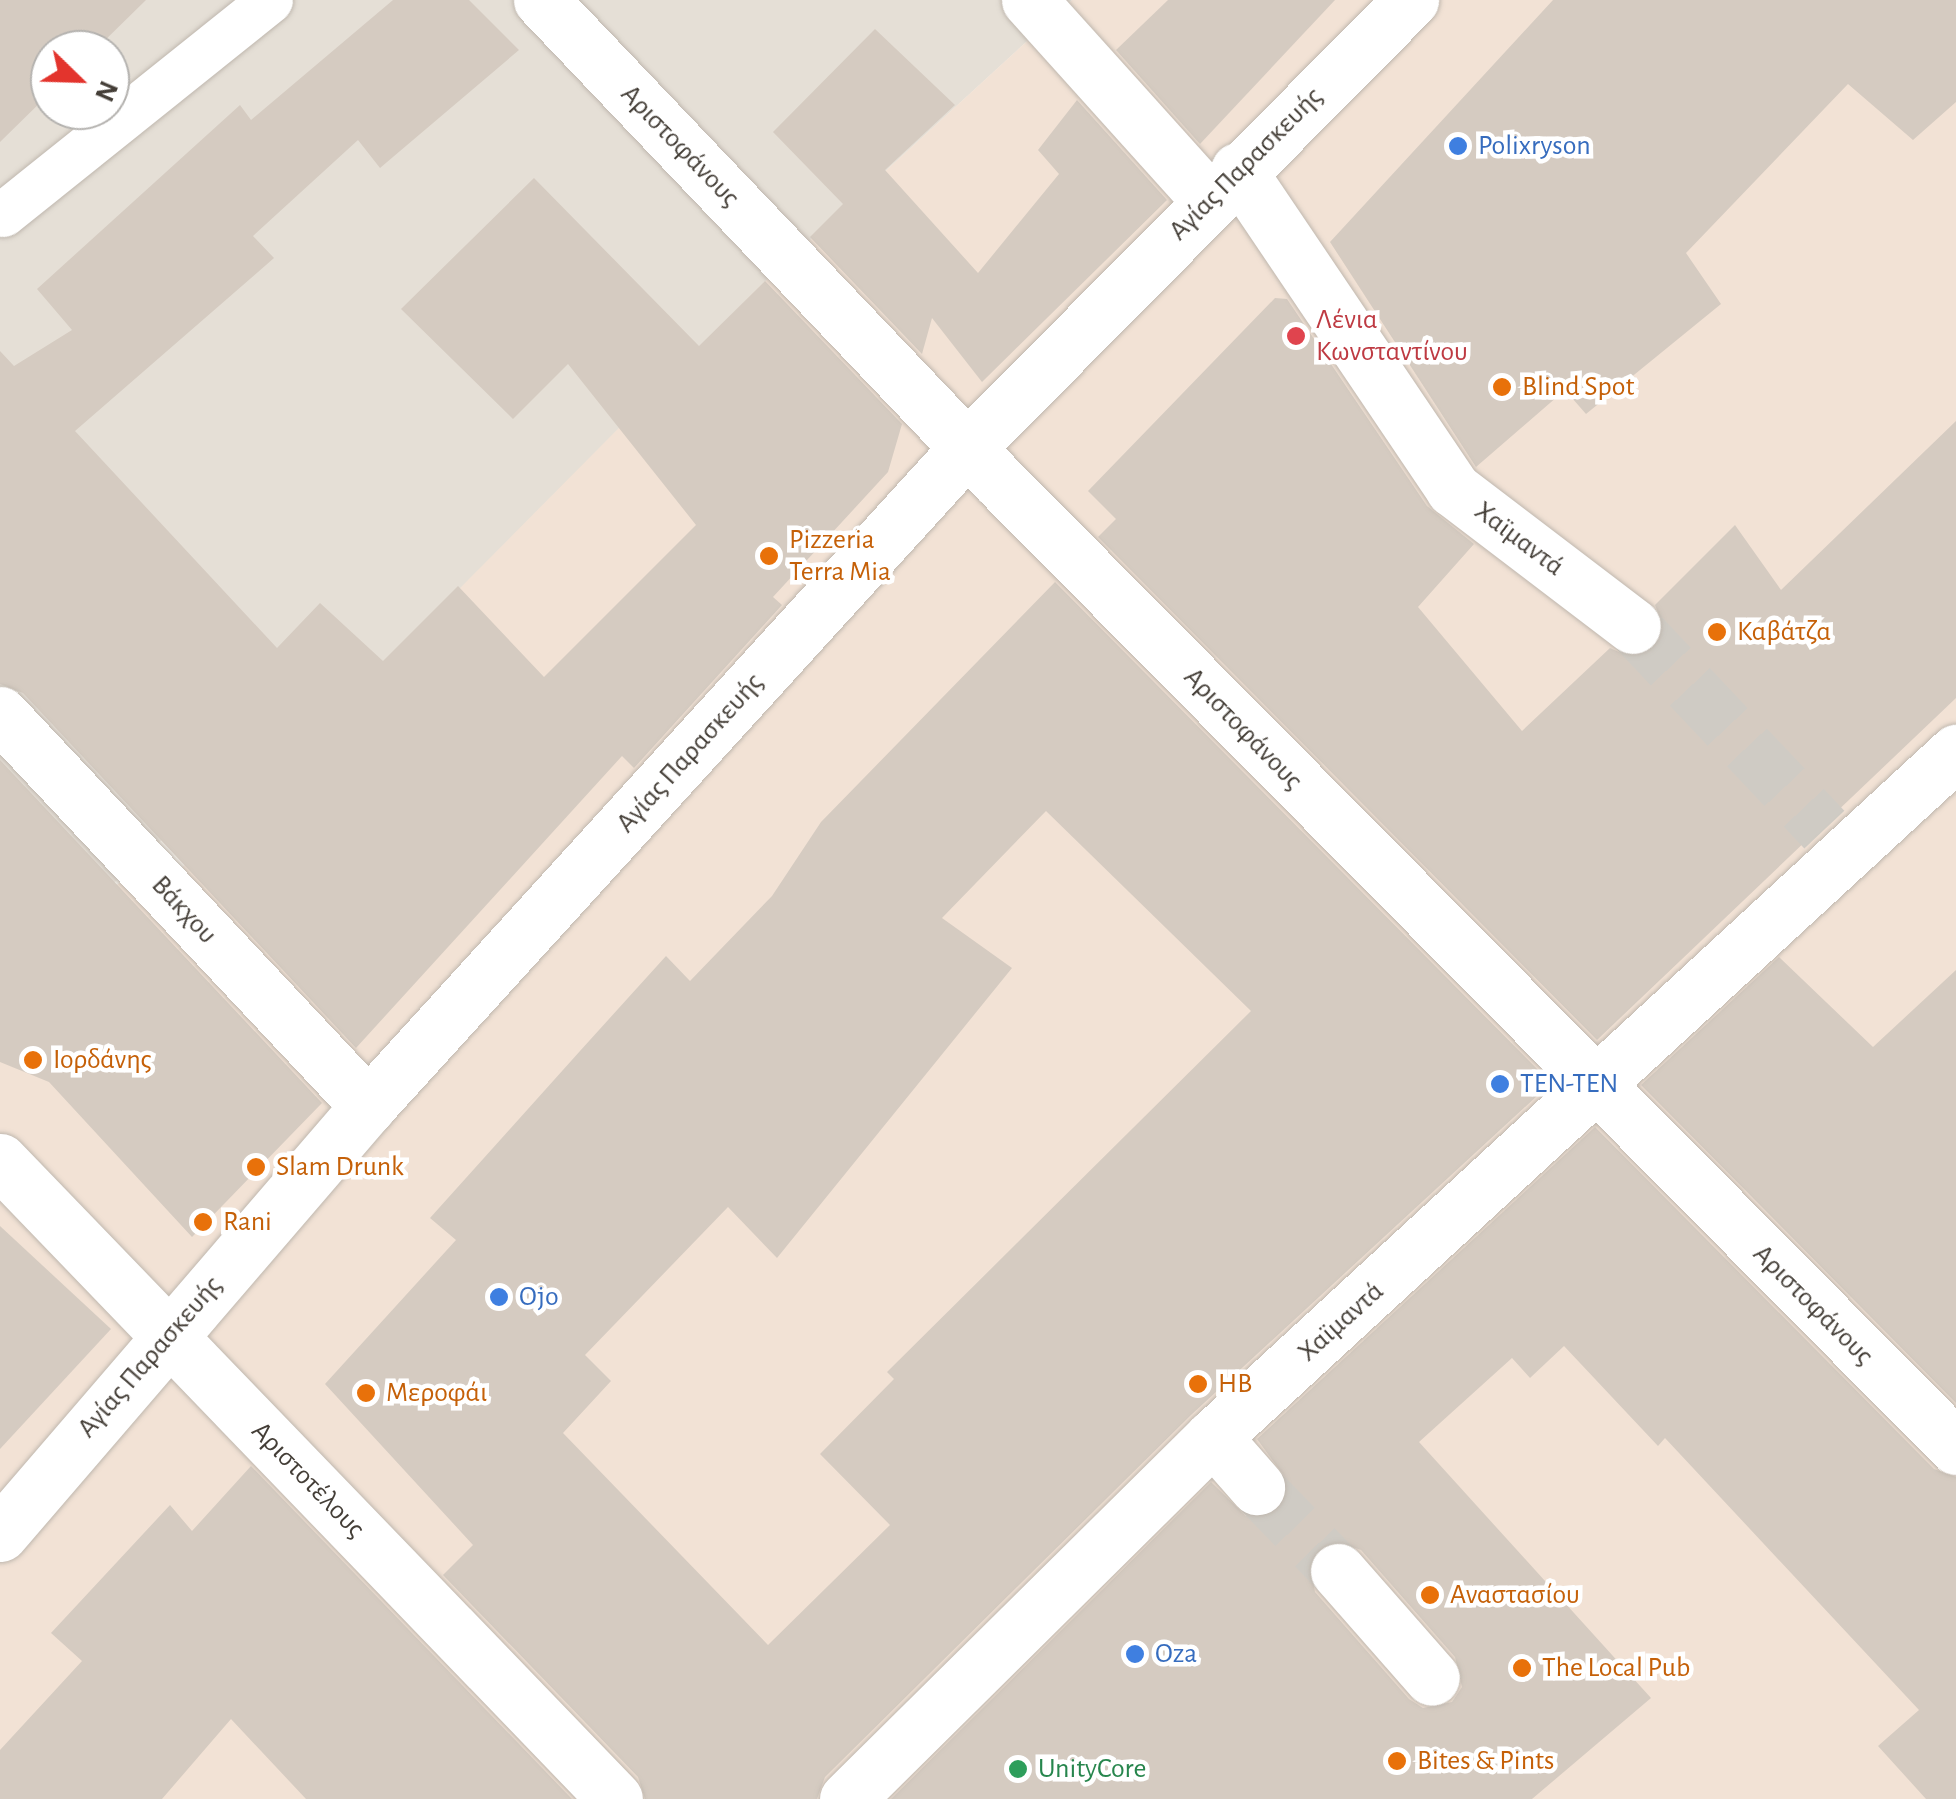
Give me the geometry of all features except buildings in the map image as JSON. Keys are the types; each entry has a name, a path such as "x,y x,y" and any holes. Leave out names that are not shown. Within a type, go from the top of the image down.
{"street":[{"name":"Αριστοφάνους","path":"541,0 967,448 1598,1092 1956,1447"},
{"name":"Χαϊμαντά","path":"1029,0 1223,185 1453,489 1633,626"},
{"name":"Αγίας Παρασκευής","path":"0,1534 368,1106 967,448 1410,0"},
{"name":"Βάκχου","path":"0,714 368,1106"},
{"name":"Χαϊμαντά","path":"846,1799 1213,1437 1598,1092 1835,842 1956,752"},
{"name":"Αριστοτέλους","path":"0,1162 615,1799"},
{"path":"1213,1437 1257,1487"},
{"path":"1338,1571 1432,1678"}],"lane":[{"path":"3,214 270,0"}],"shaded area":[{"path":"0,0 1072,0 759,287 198,854 174,829 0,985"},
{"path":"1072,0 1956,0 1956,1799 0,1799 0,985 125,878 148,902 759,287"}],"tunnel":[{"path":"1633,626 1824,829"},
{"path":"1257,1487 1338,1571"}],"place":[{"name":"Polixryson","path":"1458,146"},
{"name":"Λένια Κωνσταντίνου","path":"1296,336"},
{"name":"Blind Spot","path":"1502,387"},
{"name":"Pizzeria Terra Mia","path":"769,556"},
{"name":"Καβάτζα","path":"1717,632"},
{"name":"Ιορδάνης","path":"33,1060"},
{"name":"ΤΕΝ-ΤΕΝ","path":"1500,1084"},
{"name":"Slam Drunk","path":"256,1167"},
{"name":"Rani","path":"203,1222"},
{"name":"Ojo","path":"499,1297"},
{"name":"HB","path":"1198,1384"},
{"name":"Μεροφάι","path":"366,1393"},
{"name":"Αναστασίου","path":"1430,1595"},
{"name":"Oza","path":"1135,1654"},
{"name":"The Local Pub","path":"1522,1668"},
{"name":"Bites & Pints","path":"1397,1761"},
{"name":"UnityCore","path":"1018,1769"}]}
